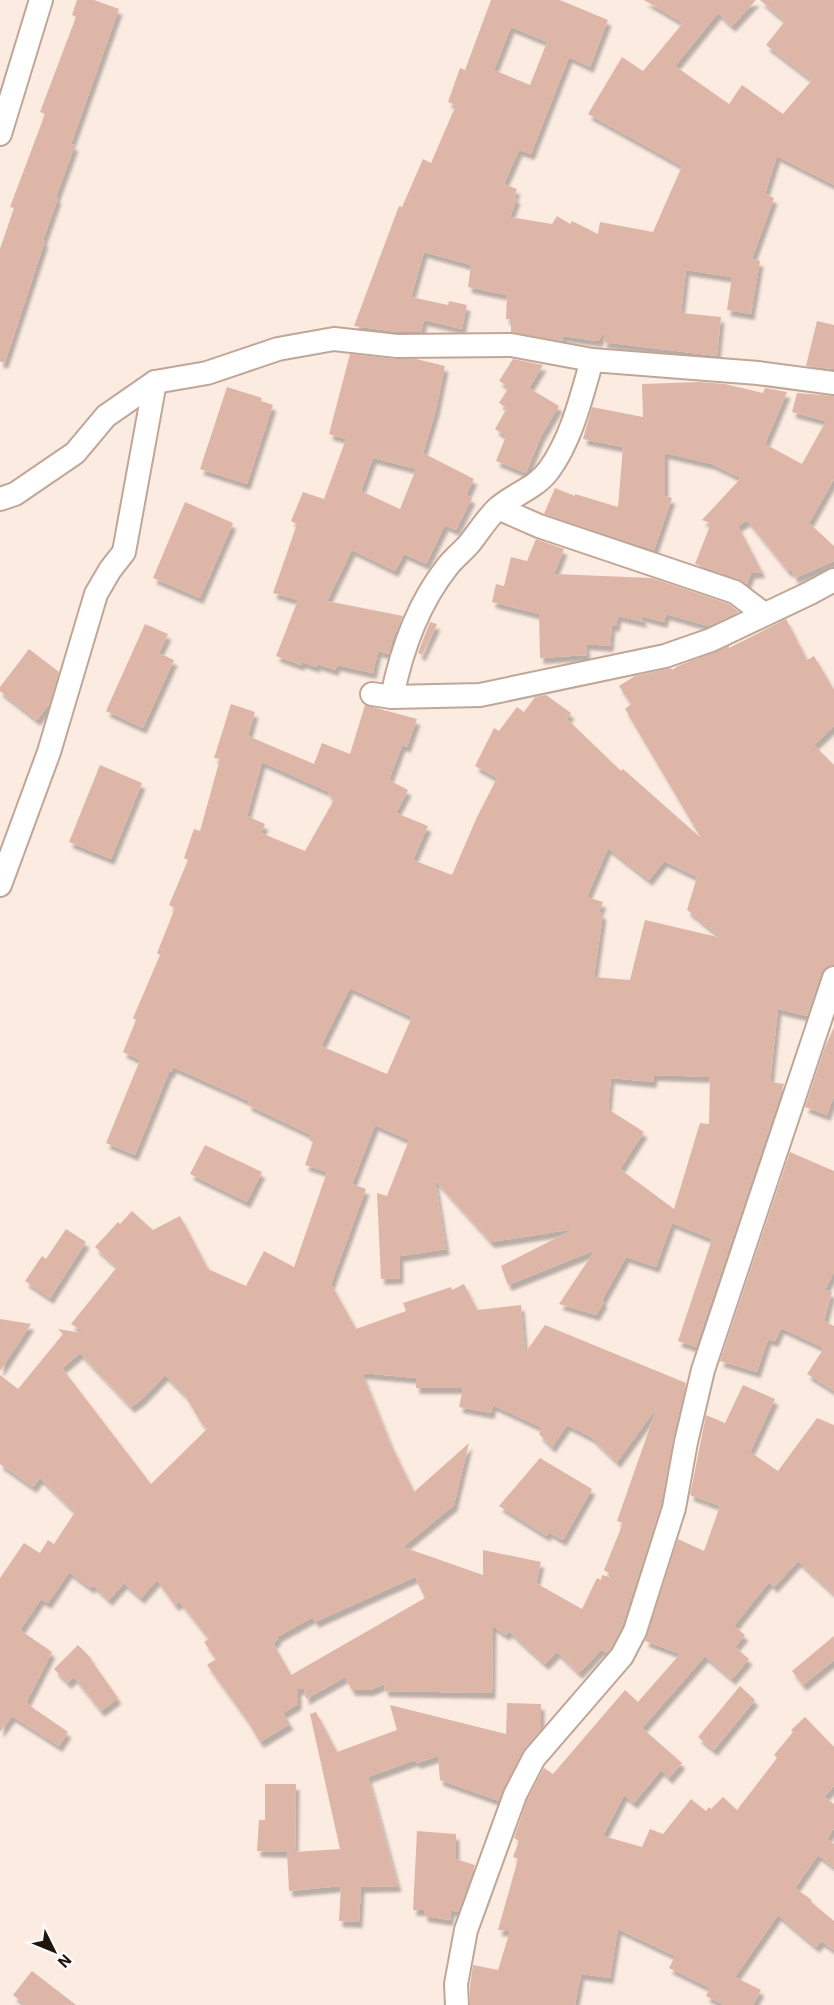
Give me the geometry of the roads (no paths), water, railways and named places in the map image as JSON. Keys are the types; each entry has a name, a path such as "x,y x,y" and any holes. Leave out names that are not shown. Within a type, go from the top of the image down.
{"street":[{"path":"0,135 41,0"},
{"path":"0,499 15,494 75,453 106,416 155,382 207,373 278,349 334,339 397,346 511,345 592,360 758,373 834,383"},
{"path":"592,360 573,426 560,453 547,473 527,491 498,508 447,567 420,610 398,665 382,696 480,695 665,656 711,640 810,594 834,580"},
{"path":"0,885 49,752 96,594 124,552 155,382"},
{"path":"498,508 539,526 735,592 764,614"},
{"path":"457,2005 456,1984 466,1930 515,1796 534,1758 622,1656 635,1631 674,1508 686,1442 703,1370 834,978"}]}
